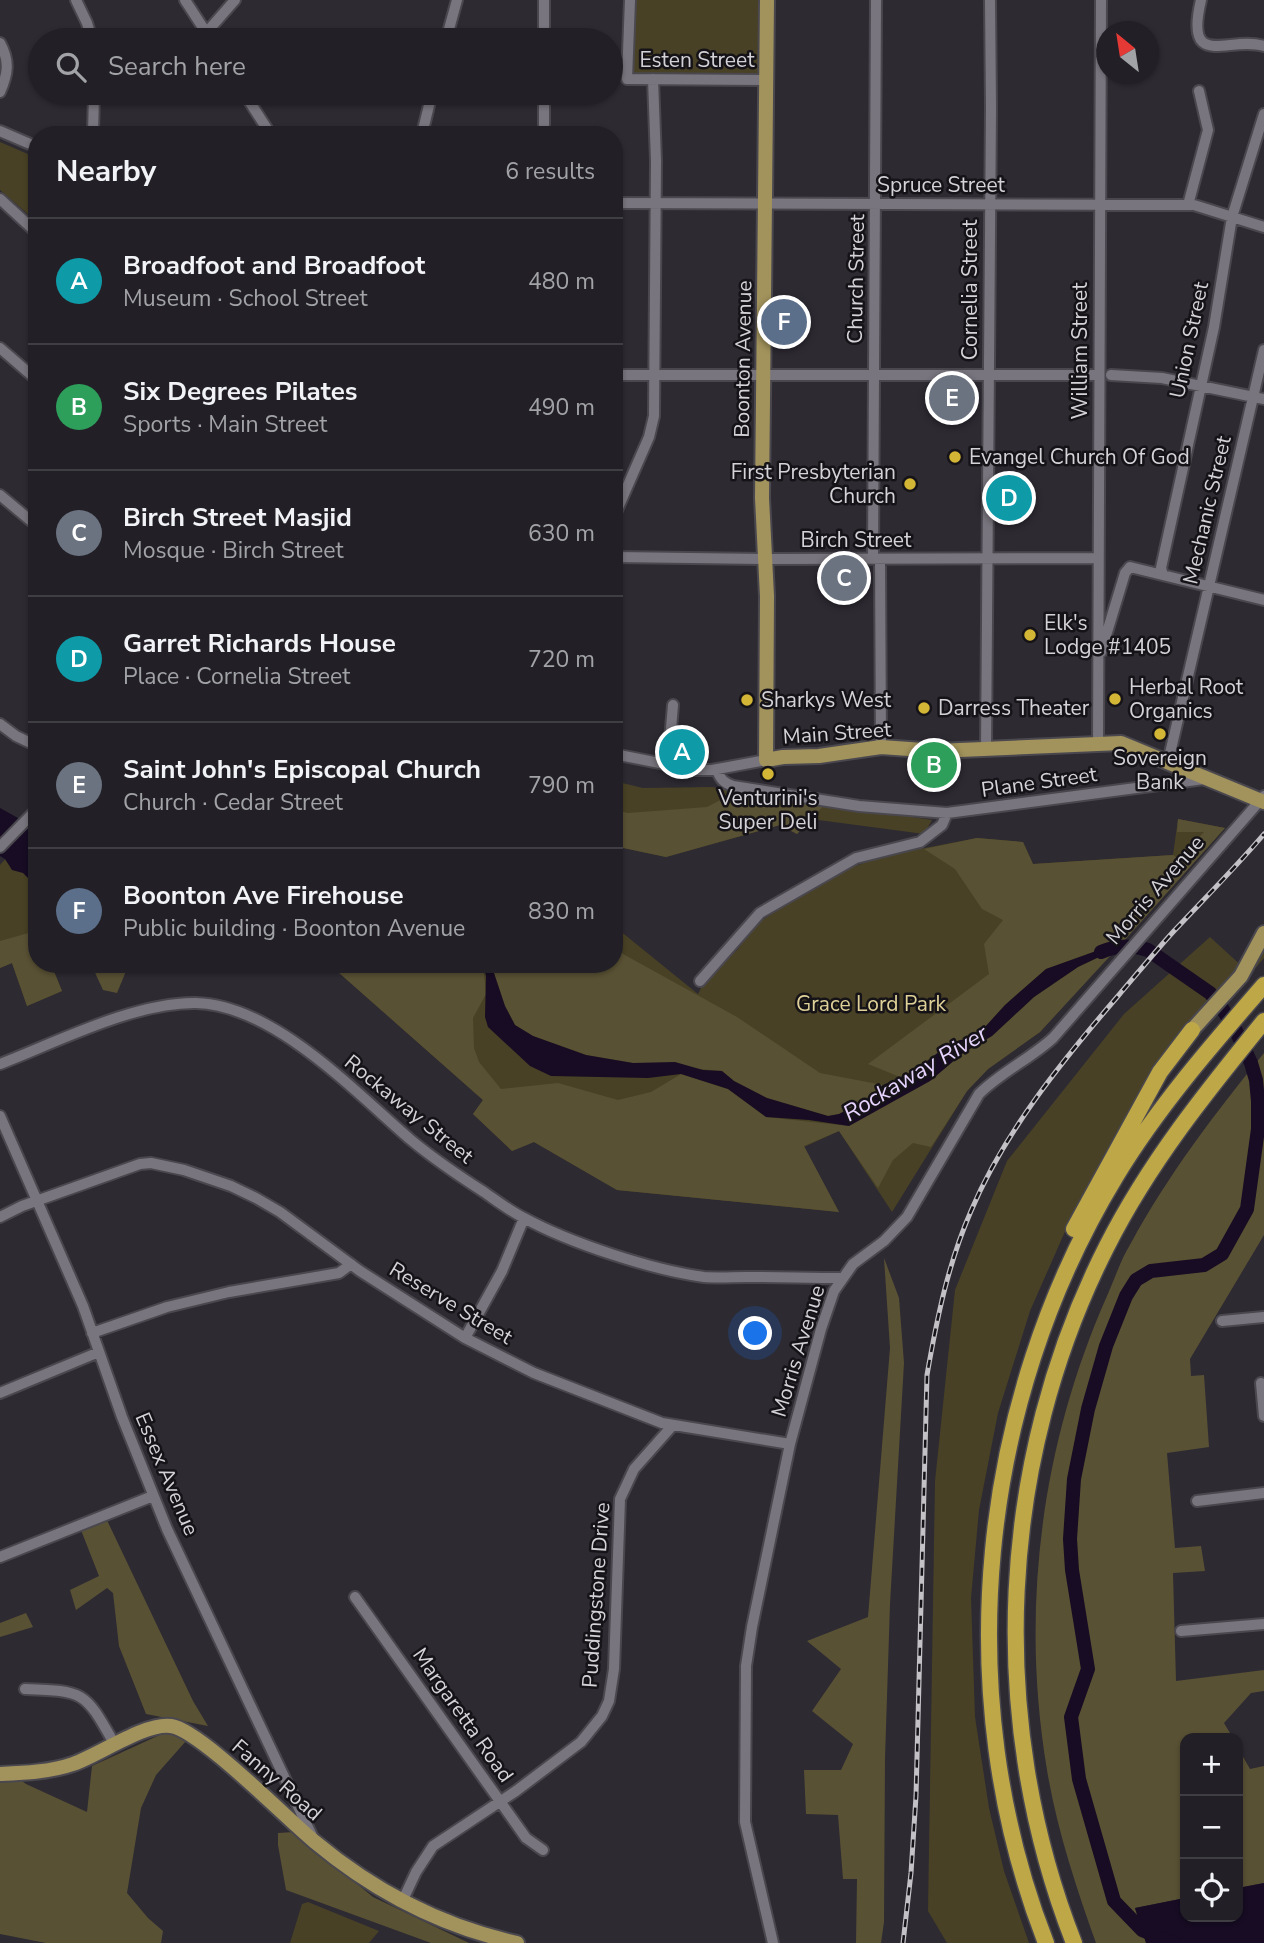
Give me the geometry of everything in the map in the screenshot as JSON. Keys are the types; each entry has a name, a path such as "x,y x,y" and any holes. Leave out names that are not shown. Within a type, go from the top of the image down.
{"highway":[{"path":"1000,1492 1012,1431 1028,1372 1048,1315 1076,1250 1114,1179 1147,1128 1223,1031 1264,985"},
{"path":"1074,1943 1050,1874 1035,1817 1020,1721 1016,1671 1017,1583 1031,1466 1062,1353 1108,1244 1169,1143 1260,1025"},
{"path":"1046,1943 1025,1882 1010,1823 989,1673 989,1612 1010,1414 1019,1376 1050,1283 1088,1201 1160,1072 1195,1027"}],"main road":[{"name":"Boonton Avenue","path":"766,760 762,498 768,0"},
{"name":"Main Street","path":"766,760 881,747 937,751 1128,745 1263,799"},
{"path":"1195,1027 1249,963 1264,933"},
{"name":"Fanny Road","path":"0,1773 26,1773 70,1765 155,1727 182,1728 215,1753 314,1840 402,1902 490,1940 516,1943"}],"street":[{"path":"76,0 88,28"},
{"path":"186,0 203,28"},
{"path":"215,28 235,0"},
{"path":"449,28 457,0"},
{"path":"544,0 544,28"},
{"name":"Esten Street","path":"630,0 627,79 767,80"},
{"name":"Church Street","path":"877,0 873,377 881,747"},
{"name":"Cornelia Street","path":"986,749 990,0"},
{"name":"William Street","path":"1098,744 1098,558 1105,375 1099,203 1101,0"},
{"path":"1200,0 1198,33 1203,42 1215,47 1249,42 1264,46"},
{"path":"0,43 7,66 0,92"},
{"path":"623,496 653,427 653,79"},
{"path":"1188,205 1208,130 1199,91"},
{"path":"93,126 94,105"},
{"path":"252,105 265,126"},
{"path":"422,126 428,105"},
{"path":"544,105 544,126"},
{"name":"Union Street","path":"1163,575 1161,568 1214,327 1232,217 1264,114"},
{"path":"0,131 28,143"},
{"path":"0,200 28,225"},
{"name":"Spruce Street","path":"623,204 1188,205 1264,227"},
{"path":"0,348 28,372"},
{"name":"Mechanic Street","path":"1168,762 1209,586 1258,397 1264,349"},
{"path":"623,375 1105,375 1162,378 1258,397"},
{"path":"0,495 28,518"},
{"name":"Birch Street","path":"623,557 1098,558"},
{"path":"1098,663 1125,572 1130,568 1264,600"},
{"path":"668,764 673,705"},
{"path":"0,724 28,742"},
{"name":"Main Street","path":"623,756 695,770 717,770 766,760"},
{"name":"Plane Street","path":"717,770 719,777 726,783 757,790 859,807 947,813 1207,778"},
{"name":"Morris Avenue","path":"773,1943 745,1822 745,1679 751,1627 790,1444 830,1301 842,1278 857,1260 884,1241 907,1217 979,1094 1053,1038 1263,799"},
{"path":"701,982 760,913 856,858 920,842 942,825 947,813"},
{"path":"0,847 28,817"},
{"name":"Rockaway Street","path":"0,1064 127,1014 160,1006 197,1003 235,1012 275,1030 299,1045 360,1093 411,1140 524,1218 623,1258 705,1277 842,1278"},
{"name":"Essex Avenue","path":"0,1116 92,1333 153,1496 314,1840"},
{"name":"Reserve Street","path":"0,1217 140,1164 162,1165 205,1176 256,1198 280,1212 351,1264 465,1338 534,1374 662,1423 790,1444"},
{"path":"465,1338 502,1272 524,1218"},
{"path":"92,1333 167,1307 229,1292 339,1273 351,1264"},
{"path":"1222,1321 1264,1317"},
{"path":"0,1393 99,1352"},
{"path":"1261,1383 1264,1416"},
{"name":"Puddingstone Drive","path":"402,1902 416,1872 433,1846 581,1742 603,1716 609,1701 614,1669 620,1499 634,1469 673,1425"},
{"path":"1197,1501 1264,1493"},
{"path":"0,1557 153,1496"},
{"name":"Margaretta Road","path":"355,1597 526,1838 543,1850"},
{"path":"1181,1632 1264,1624"},
{"path":"25,1689 67,1690 84,1698 95,1709 115,1745"}],"green space":[{"path":"634,0 758,0 758,76 632,74"},
{"path":"0,142 28,154 28,214 0,190"},
{"path":"623,783 643,788 712,787 932,820 924,834 811,819 797,834 780,825 666,857 623,848"},
{"name":"Grace Lord Park","path":"1178,819 1225,828 1040,1032 988,1069 967,1091 892,1212 839,1131 804,1147 839,1212 617,1190 534,1142 512,1151 473,1114 483,1100 339,973 623,973 623,933 698,994 703,984 738,949 756,924 836,873 883,856 977,838 1023,842 1033,864 1173,855"},
{"path":"28,834 28,973 55,973 62,991 27,1006 12,963 0,968 0,865"},
{"path":"1210,937 1245,969 1264,940 1264,958 1156,1085 1067,1227 1030,1311 998,1413 979,1510 971,1598 975,1717 989,1808 1004,1871 1029,1943 947,1943 928,1911 935,1481 955,1290 1007,1161 1124,1014"},
{"path":"308,1902 379,1931 369,1943 290,1943 302,1904"}],"shaded area":[{"path":"738,791 826,803 797,834 780,825 666,857 623,848 623,812 707,807"},
{"path":"1178,819 1225,828 1124,941 1046,969 1005,1005 974,1040 944,1049 900,1077 868,1064 989,974 984,944 1003,920 982,909 955,869 924,849 977,838 1023,842 1033,864 1173,855 1179,859 1204,832 1177,832"},
{"path":"28,933 28,973 55,973 62,991 27,1006 12,963 0,968 0,941"},
{"path":"623,954 737,1017 820,1073 883,1085 869,1098 839,1114 828,1116 767,1098 734,1081 722,1071 633,1063 586,1055 533,1036 515,1025 505,1006 494,973 623,973"},
{"path":"1111,955 1040,1032 988,1069 967,1091 931,1147 913,1143 893,1160 878,1188 839,1131 804,1146 839,1212 617,1190 534,1142 512,1151 473,1114 483,1100 339,973 484,973 486,994 473,1018 474,1048 479,1062 501,1089 558,1083 618,1100 651,1092 681,1074 728,1089 766,1117 849,1126 930,1081 963,1053 992,1036 1034,997 1078,967 1099,957"},
{"path":"95,973 125,973 117,993 103,990"},
{"path":"1264,1053 1264,1235 1190,1359 1191,1376 1204,1375 1209,1447 1167,1453 1175,1548 1201,1546 1205,1571 1173,1573 1176,1681 1264,1670 1264,1691 1251,1693 1224,1723 1230,1733 1180,1733 1180,1899 1135,1908 1146,1943 1096,1943 1056,1814 1039,1710 1036,1649 1042,1529 1066,1410 1084,1353 1124,1256 1176,1169"},
{"path":"884,1258 899,1298 904,1363 890,1604 884,1922 881,1943 856,1943 857,1879 843,1879 838,1815 806,1814 804,1770 841,1770 853,1744 812,1711 841,1669 807,1641 868,1617 890,1348"},
{"path":"105,1516 193,1701 208,1726 146,1714 119,1646 113,1593 107,1588 76,1610 70,1590 99,1576 79,1525"},
{"path":"26,1613 33,1627 0,1637 0,1623"},
{"path":"164,1733 178,1735 186,1741 156,1775 141,1808 127,1893 163,1931 161,1943 46,1943 0,1934 0,1765 26,1784 87,1812 92,1766"},
{"path":"1243,1757 1250,1769 1264,1766 1264,1883 1243,1887"},
{"path":"294,1832 373,1897 469,1943 431,1943 286,1890 278,1833"}],"water":[{"path":"0,808 28,826 28,878 23,873 12,870 0,856"},
{"path":"1124,941 1111,955 1099,957 1078,967 1034,997 992,1036 963,1053 930,1081 849,1126 766,1117 728,1089 681,1074 648,1078 551,1076 530,1066 488,1027 485,1017 485,973 494,973 505,1006 515,1025 533,1036 586,1055 633,1063 675,1062 703,1070 722,1071 734,1081 767,1098 828,1116 839,1114 869,1098 883,1085 916,1070 940,1051 960,1040 974,1039 1005,1005 1046,969"},
{"path":"1264,1883 1264,1943 1146,1943 1135,1908 1180,1899 1180,1922 1243,1922 1243,1887"}],"waterway":[{"name":"Rockaway River","path":"1101,952 1124,946 1148,950 1210,993 1236,1031 1251,1063 1258,1101 1258,1129 1247,1209 1222,1254 1204,1265 1151,1271 1136,1280 1126,1296 1106,1346 1088,1409 1074,1479 1070,1539 1072,1570 1088,1669 1071,1717 1079,1779 1114,1901 1142,1930 1174,1943"}],"railway":[{"path":"903,1943 916,1796 927,1375 939,1312 956,1251 985,1181 1036,1098 1159,948 1264,834"}],"place":[{"name":"Boonton Ave Firehouse","path":"784,322"},
{"name":"Saint John's Episcopal Church","path":"952,398"},
{"name":"Evangel Church Of God","path":"955,457"},
{"name":"First Presbyterian Church","path":"910,484"},
{"name":"Garret Richards House","path":"1009,498"},
{"name":"Birch Street Masjid","path":"844,578"},
{"name":"Elk's Lodge #1405","path":"1030,635"},
{"name":"Herbal Root Organics","path":"1115,699"},
{"name":"Sharkys West","path":"747,700"},
{"name":"Darress Theater","path":"924,708"},
{"name":"Sovereign Bank","path":"1160,734"},
{"name":"Broadfoot and Broadfoot","path":"682,752"},
{"name":"Six Degrees Pilates","path":"934,765"},
{"name":"Venturini's Super Deli","path":"768,774"}]}
